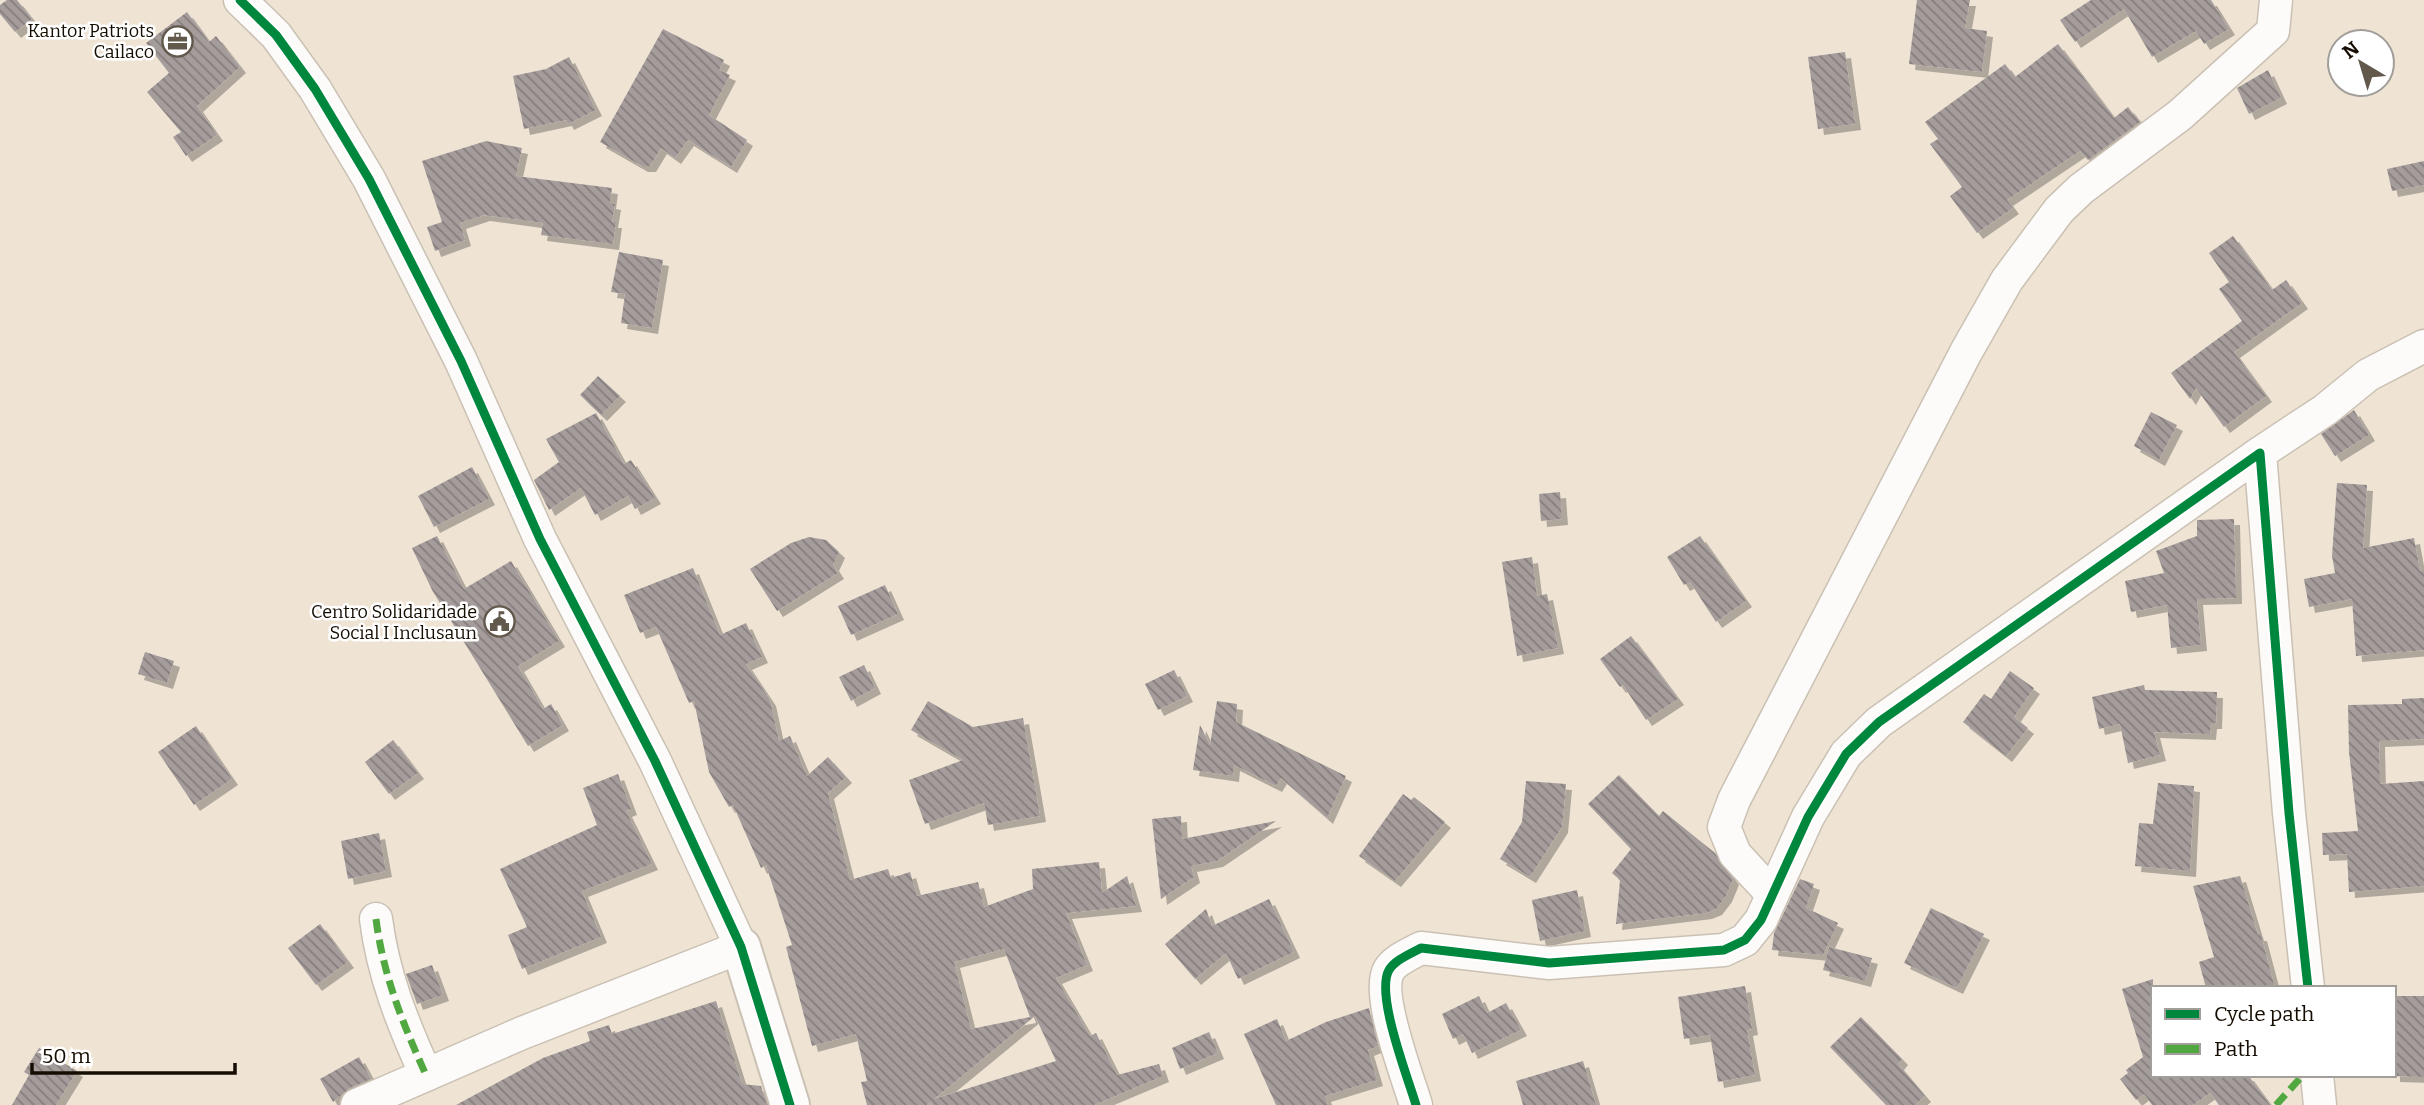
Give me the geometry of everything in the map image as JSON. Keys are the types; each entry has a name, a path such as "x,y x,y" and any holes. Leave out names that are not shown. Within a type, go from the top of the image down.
{"street":[{"path":"240,0 276,35 315,89 369,179 461,361 540,539 655,761 741,947 790,1105"},
{"path":"1771,893 1735,854 1724,827 1734,800 1973,340 2007,280 2059,210 2081,189 2180,116 2273,31 2276,0"},
{"path":"1416,1105 1385,997 1388,971 1402,958 1421,948 1549,963 1724,950 1745,940 1761,920 1771,893 1808,817 1846,754 1879,722 2325,410 2368,375 2424,346"},
{"path":"2260,453 2289,813 2308,986"},
{"path":"376,919 381,961 401,1021 415,1087"},
{"path":"357,1105 415,1087 741,947"},
{"path":"2317,1077 2320,1105"}],"building":[{"path":"7,0 17,0 32,19 15,32 0,14 0,5"},
{"path":"1917,0 1970,0 1965,28 1987,31 1982,72 1909,64"},
{"path":"2091,0 2211,0 2229,29 2204,44 2196,31 2152,57 2124,9 2075,42 2060,20"},
{"path":"187,12 209,42 216,36 240,67 197,106 217,135 186,156 173,137 181,132 147,92 169,73 146,43"},
{"path":"663,29 724,60 719,70 730,75 709,115 747,140 731,167 688,140 675,158 661,148 650,166 642,166 600,142"},
{"path":"2058,44 2114,118 2128,107 2140,122 2088,160 2080,151 2007,200 2013,208 1977,233 1950,196 1962,187 1930,144 1938,139 1925,122 2005,64 2015,77"},
{"path":"1845,52 1855,124 1818,129 1808,57"},
{"path":"569,57 596,110 568,124 566,120 524,129 513,76 546,69"},
{"path":"2268,70 2281,98 2249,114 2237,88"},
{"path":"486,141 522,148 516,176 612,188 610,203 615,204 612,222 616,222 613,244 541,235 543,223 484,215 460,223 465,240 435,251 427,227 442,222 422,161"},
{"path":"2424,161 2424,185 2392,191 2387,169"},
{"path":"2233,236 2272,290 2286,280 2302,303 2234,352 2266,396 2224,427 2196,388 2190,399 2171,373 2242,321 2219,289 2229,282 2209,253"},
{"path":"619,252 663,260 652,328 621,323 625,294 611,292"},
{"path":"598,376 620,396 601,415 580,395"},
{"path":"2354,410 2369,435 2335,456 2321,434"},
{"path":"2151,412 2177,425 2159,460 2134,446"},
{"path":"596,413 624,464 631,460 655,498 635,509 628,496 595,515 581,488 549,510 534,480 559,462 546,439"},
{"path":"472,467 489,499 434,527 418,496"},
{"path":"2337,483 2367,485 2363,548 2414,538 2420,571 2424,570 2424,650 2356,656 2352,599 2309,607 2304,579 2335,573 2332,556"},
{"path":"1560,492 1562,519 1541,521 1539,494"},
{"path":"2234,519 2236,598 2197,599 2201,645 2171,648 2167,605 2131,612 2125,581 2164,573 2156,551 2197,536 2197,520"},
{"name":"Centro Solidaridade Social I Inclusaun","path":"437,536 464,589 511,561 559,641 518,666 543,709 551,704 563,725 528,746 432,590 412,548"},
{"path":"1700,536 1746,601 1716,622 1690,582 1684,585 1667,557"},
{"path":"809,537 826,540 839,552 833,565 838,573 777,611 750,569 791,543"},
{"path":"1532,557 1537,596 1547,594 1558,648 1517,656 1502,562"},
{"path":"693,568 720,635 746,623 762,657 746,664 770,700 779,741 790,736 807,776 828,757 846,777 828,793 850,880 888,869 891,878 910,872 917,896 978,882 984,907 1033,889 1032,869 1099,862 1102,893 1127,876 1136,906 1066,913 1087,965 1056,978 1090,1036 1096,1033 1117,1075 1159,1064 1163,1076 1094,1105 932,1105 931,1101 927,1105 867,1105 861,1082 867,1081 856,1034 812,1046 786,947 792,945 766,865 761,868 733,805 729,807 709,772 694,701 689,703 656,627 640,633 624,595","holes":["1004,949 1030,1017 971,1029 954,962","1035,1016 1056,1061 934,1099"]},
{"path":"885,585 898,614 851,635 838,606"},
{"path":"1631,636 1678,699 1646,720 1623,685 1620,687 1600,659"},
{"path":"145,652 174,661 167,683 138,674"},
{"path":"864,665 875,688 851,701 839,677"},
{"path":"1174,670 1187,696 1158,710 1145,684"},
{"path":"2010,671 2034,688 2014,717 2028,728 2006,756 1963,722 1984,694 1991,699"},
{"path":"2144,685 2145,690 2217,692 2216,723 2211,723 2210,734 2154,732 2160,755 2128,763 2120,724 2099,729 2092,697"},
{"path":"2424,698 2424,739 2379,741 2380,784 2424,781 2424,886 2349,892 2347,854 2323,855 2322,833 2358,831 2349,752 2348,705 2402,704 2402,699"},
{"path":"928,701 973,727 1023,718 1040,816 988,825 984,803 925,824 909,780 963,760 911,730"},
{"path":"1217,701 1237,704 1236,722 1346,776 1327,818 1281,778 1276,786 1234,765 1233,776 1193,770 1200,725 1210,745"},
{"path":"196,726 232,779 194,805 158,752"},
{"path":"393,740 418,773 389,794 365,762"},
{"path":"618,774 631,809 626,811 652,864 582,891 601,937 522,969 508,935 527,927 500,869 597,825 583,788"},
{"path":"1619,775 1659,816 1663,811 1715,853 1733,879 1726,896 1716,909 1706,913 1616,924 1620,880 1612,873 1631,849 1588,804"},
{"path":"1526,781 1566,784 1562,827 1530,877 1500,859 1522,822"},
{"path":"2158,783 2194,786 2190,871 2135,866 2139,823 2153,824"},
{"path":"1403,794 1411,800 1414,797 1445,822 1395,881 1359,856"},
{"path":"1181,816 1182,839 1276,821 1217,861 1191,866 1194,877 1161,899 1152,819"},
{"path":"379,833 386,871 348,879 341,841"},
{"path":"2240,876 2258,935 2261,935 2274,986 2205,986 2199,962 2214,957 2193,886"},
{"path":"1800,879 1814,884 1806,908 1838,923 1823,955 1772,950 1774,933"},
{"path":"1577,890 1585,931 1540,941 1532,900"},
{"path":"1269,899 1294,952 1238,979 1226,953 1195,979 1165,944 1206,909 1212,926"},
{"path":"1931,908 1984,934 1957,988 1904,963"},
{"path":"320,924 348,962 316,985 288,948"},
{"path":"1829,947 1872,958 1865,981 1823,970"},
{"path":"432,965 443,995 417,1004 406,974"},
{"path":"2153,979 2151,1077 2249,1077 2270,1105 2219,1105 2210,1093 2193,1105 2152,1105 2144,1094 2136,1100 2120,1079 2128,1073 2126,1070 2143,1057 2122,989"},
{"path":"1745,986 1752,1029 1747,1030 1755,1075 1718,1082 1710,1035 1684,1039 1678,997"},
{"path":"1479,996 1487,1013 1506,1003 1521,1030 1472,1053 1463,1034 1453,1039 1442,1014"},
{"path":"2396,996 2424,996 2424,1077 2396,1076"},
{"path":"716,1001 742,1084 761,1086 767,1105 456,1105 543,1058 590,1041 587,1032 609,1025 612,1034"},
{"path":"1369,1008 1378,1046 1368,1050 1377,1080 1325,1096 1328,1105 1276,1105 1244,1034 1277,1019 1286,1041 1326,1022"},
{"path":"1861,1017 1902,1059 1898,1064 1925,1096 1915,1105 1886,1105 1830,1047"},
{"path":"1209,1032 1218,1053 1180,1069 1172,1048"},
{"path":"39,1048 77,1071 56,1105 12,1105 29,1075 24,1072"},
{"path":"359,1057 371,1079 350,1088 333,1102 320,1079"},
{"path":"1583,1061 1596,1105 1523,1105 1516,1081"}],"marked path":[{"path":"376,919 395,999 426,1075"},
{"path":"2276,1105 2301,1077"}],"cycle path":[{"path":"240,0 276,35 315,89 369,179 461,361 540,539 655,761 741,947 790,1105"},
{"path":"1416,1105 1394,1036 1386,997 1389,970 1395,963 1421,948 1549,963 1724,950 1745,940 1761,920 1808,817 1846,754 1879,722 2260,453 2289,813 2308,986"}],"place":[{"name":"Kantor Patriots Cailaco","path":"177,41"},
{"name":"Centro Solidaridade Social I Inclusaun","path":"500,622"}]}
